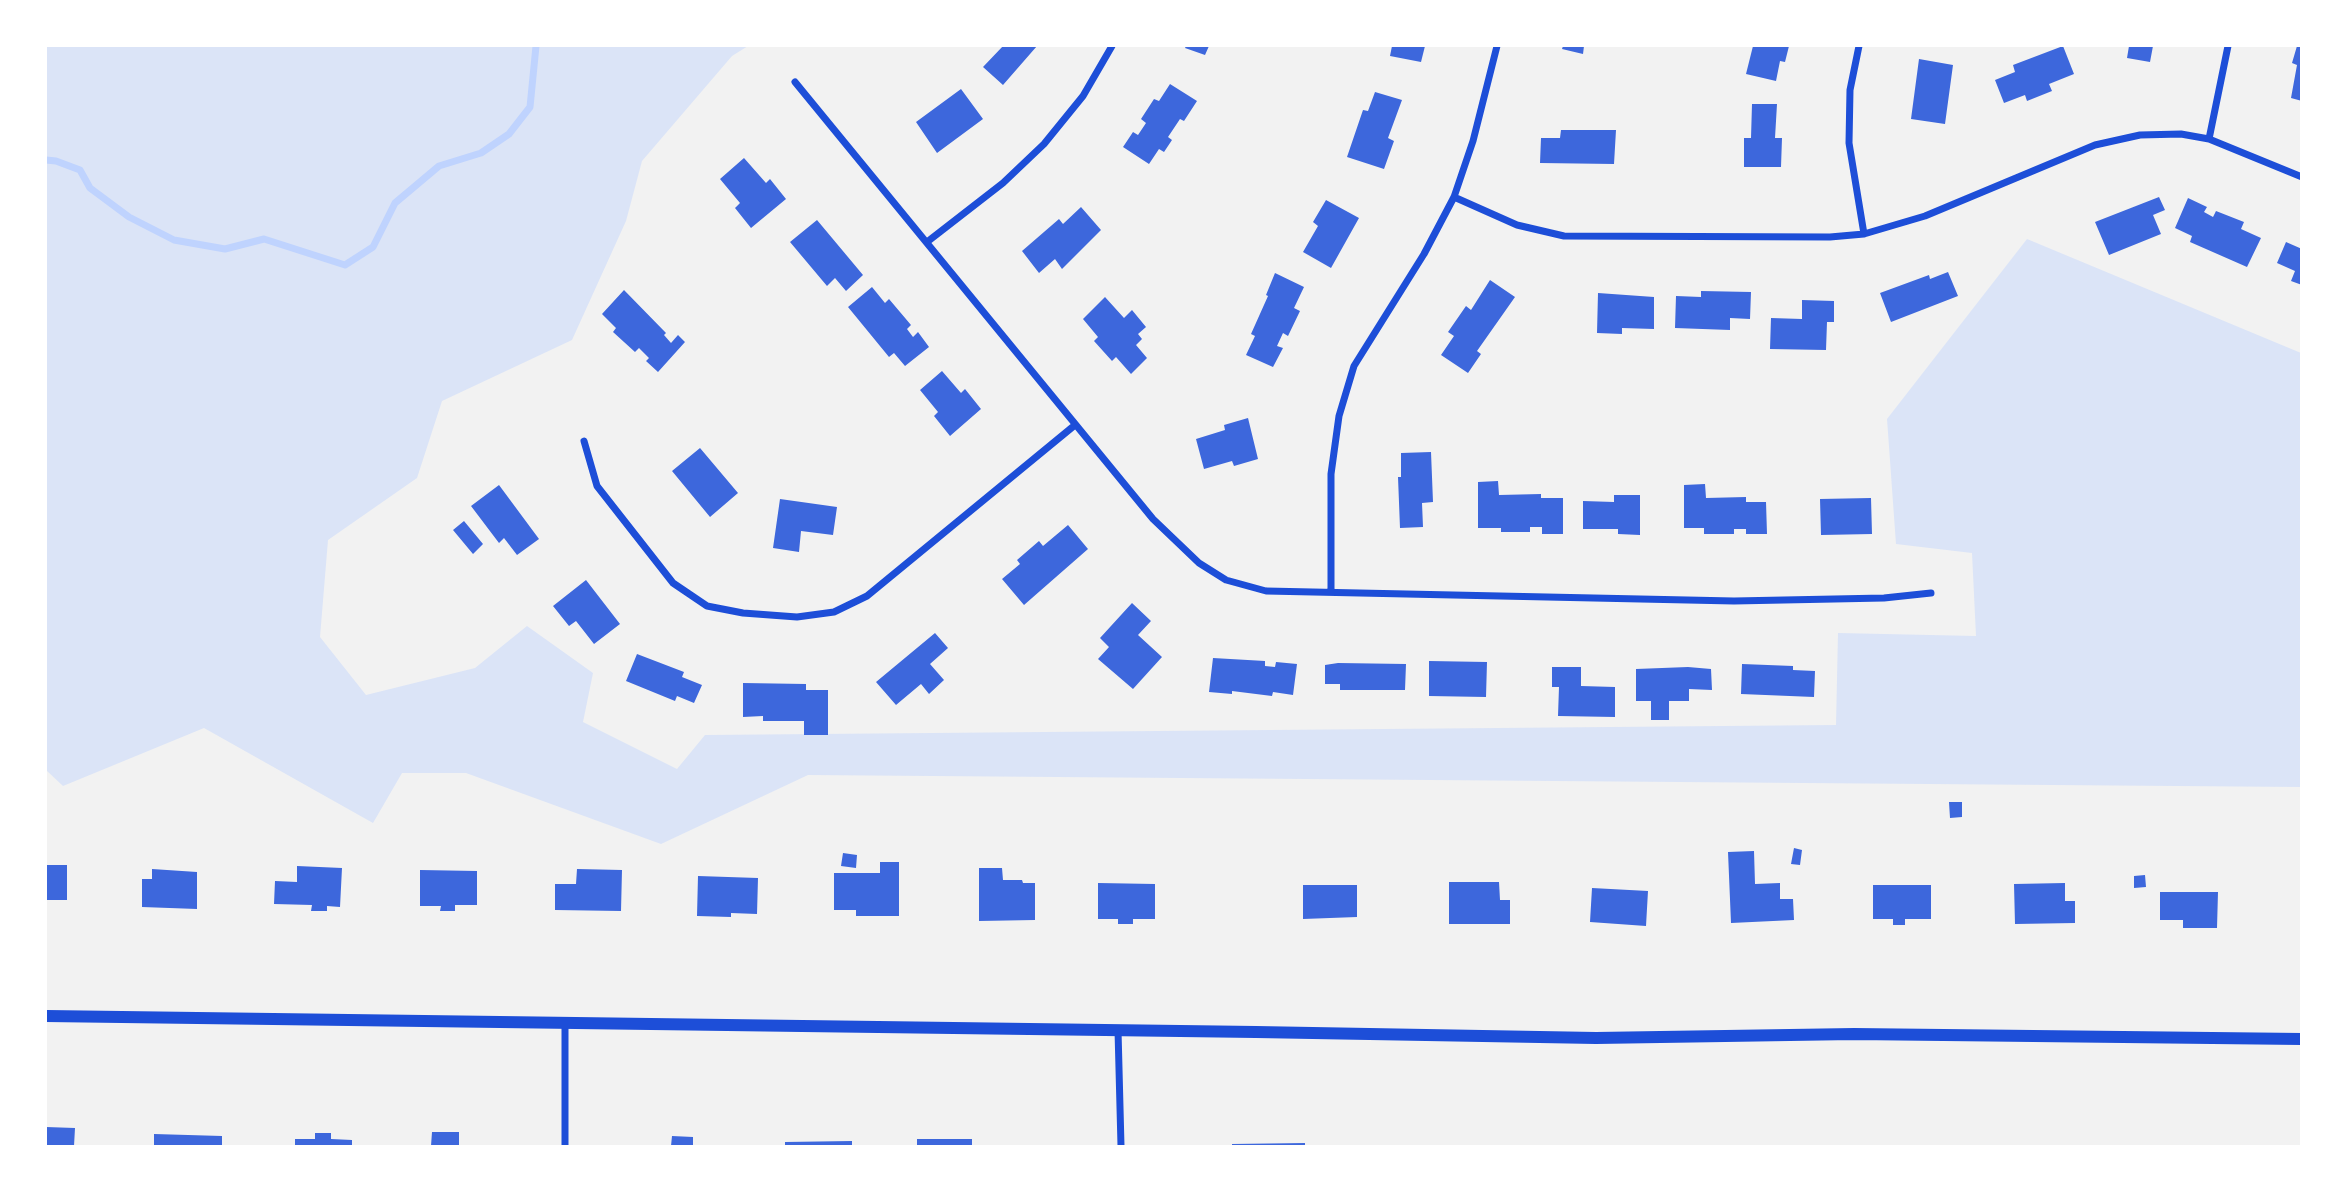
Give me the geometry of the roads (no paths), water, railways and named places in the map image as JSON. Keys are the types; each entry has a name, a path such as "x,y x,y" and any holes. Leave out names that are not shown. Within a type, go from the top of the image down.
{"street":[{"path":"927,242 1003,183 1044,144 1083,96 1112,46"},
{"path":"1331,591 1331,474 1339,416 1354,366 1424,254 1454,197 1473,141 1497,46"},
{"path":"1859,46 1850,90 1849,143 1864,234"},
{"path":"2209,139 2228,46"},
{"path":"795,82 1153,519 1199,563 1226,580 1266,591 1734,601 1884,598 1931,593"},
{"path":"1454,197 1517,226 1563,236 1830,237 1864,234 1925,216 2095,145 2140,135 2181,134 2209,139 2301,177"},
{"path":"584,441 597,486 673,583 707,606 743,613 797,617 834,612 867,596 1075,425"},
{"path":"46,1016 1596,1038 1854,1034 2301,1039"},
{"path":"565,1024 565,1146"},
{"path":"1118,1030 1121,1146"}],"waterway":[{"path":"46,160 80,170 90,188 129,217 174,240 225,249 264,239 345,265 373,247 395,203 439,166 481,153 509,134 530,107 536,46"}]}
